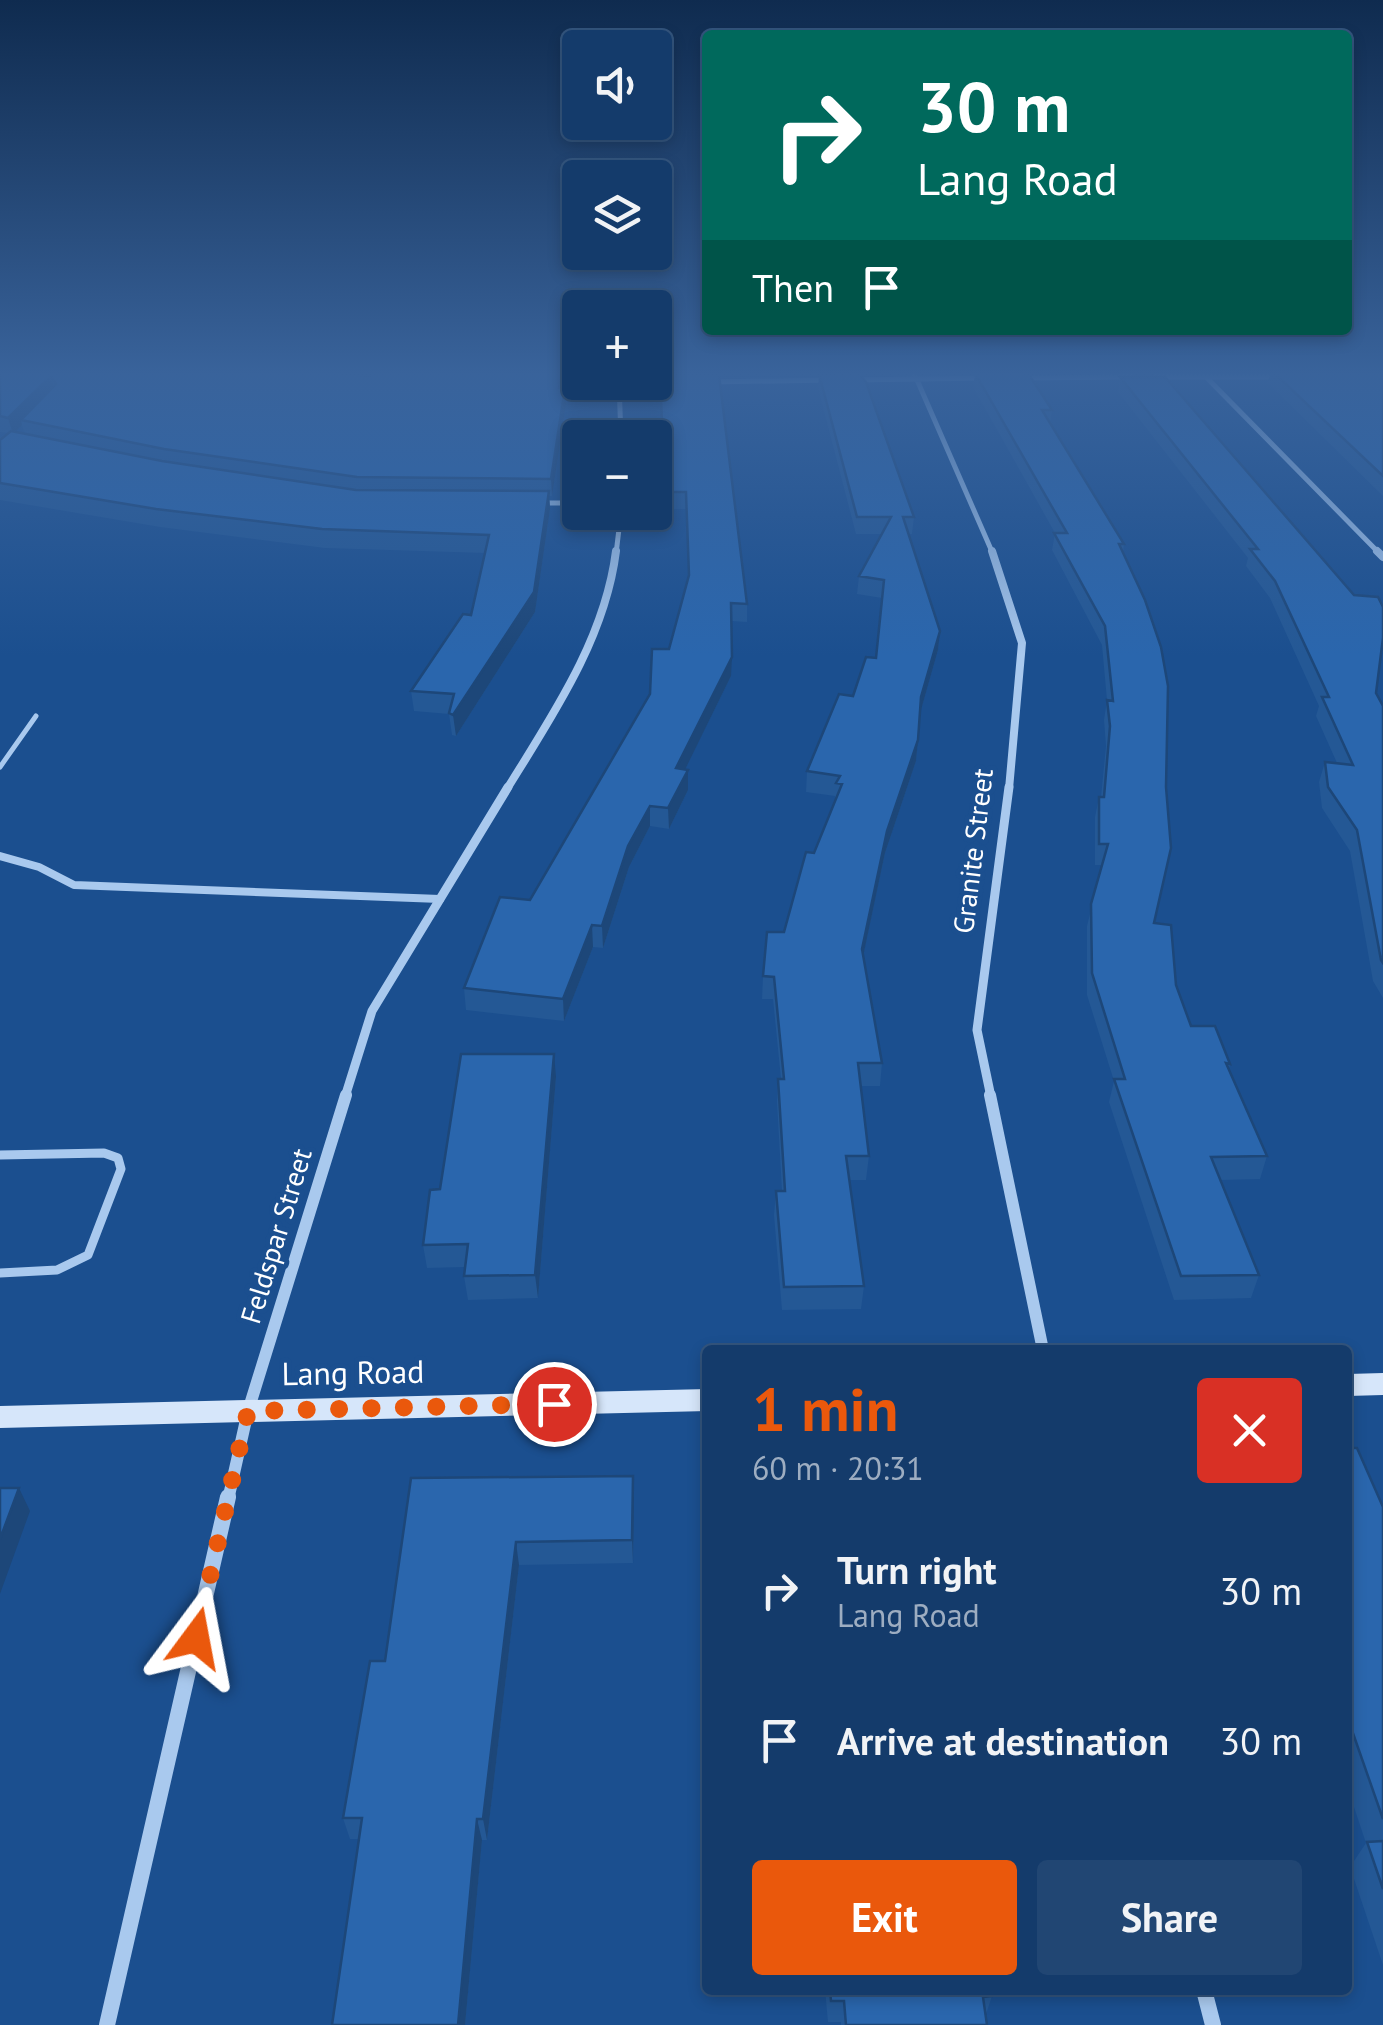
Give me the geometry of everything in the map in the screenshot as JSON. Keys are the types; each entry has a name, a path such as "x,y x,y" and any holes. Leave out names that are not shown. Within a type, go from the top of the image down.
{"street":[{"name":"Granite Street","path":"956,468 990,545 1022,643 1015,742 977,1030 1042,1345"},
{"path":"1295,468 1383,557"},
{"path":"523,503 562,503"},
{"name":"Feldspar Street","path":"107,2025 248,1411 372,1010 574,680 613,574 619,530"},
{"path":"1352,1384 1383,1384"},
{"name":"Lang Road","path":"0,1417 702,1400"},
{"path":"1205,1995 1213,2025"}],"lane":[{"path":"0,767 36,716"},
{"path":"0,856 39,867 74,885 440,899"},
{"path":"0,1154 104,1153 118,1158 121,1169 88,1255 59,1270 0,1273"}],"building":[{"path":"0,468 205,468 356,490 549,491 534,592 453,715 449,713 454,694 411,691 463,614 471,615 489,535 322,529 156,509 0,483"},
{"path":"292,468 553,468 551,479 357,477"},
{"path":"672,468 730,468 747,604 731,603 732,657 676,768 688,770 668,808 650,806 628,846 602,926 592,925 563,999 464,988 500,897 530,900 650,694 652,649 669,649 689,575 686,492 672,492"},
{"path":"844,468 896,468 914,517 903,517 940,631 921,697 918,740 887,831 862,949 882,1063 858,1063 869,1156 846,1156 864,1286 784,1287 776,1191 785,1191 778,1079 784,1079 774,977 763,976 767,932 784,932 806,852 814,853 842,784 836,783 840,776 807,771 839,694 853,696 866,657 876,658 884,580 859,576 891,517 857,517"},
{"path":"1029,468 1077,468 1124,544 1119,544 1161,647 1168,686 1166,787 1171,848 1154,923 1171,925 1176,985 1191,1026 1215,1026 1230,1064 1226,1063 1267,1156 1211,1157 1259,1275 1181,1276 1114,1079 1125,1079 1092,973 1091,904 1108,844 1099,844 1099,797 1104,797 1110,726 1107,700 1113,701 1105,626 1054,533 1067,533"},
{"path":"1193,468 1243,468 1354,595 1378,597 1383,607 1376,693 1383,706 1383,963 1357,830 1328,787 1325,762 1353,765 1322,697 1329,697 1275,581 1250,549 1258,549"},
{"path":"461,1054 554,1054 535,1275 464,1276 468,1244 423,1245 430,1190 440,1189"},
{"path":"1352,1448 1357,1448 1383,1507 1383,1819 1352,1730"},
{"path":"633,1476 632,1540 516,1542 483,1819 477,1819 458,2025 332,2025 362,1818 343,1818 370,1661 385,1661 411,1478"},
{"path":"0,1488 19,1488 0,1539"},
{"path":"1383,1841 1383,1889 1367,1842"},
{"path":"830,1995 992,1996 983,1997 987,2025 846,2025 844,2001 831,2001"}],"route":[{"path":"196,1638 248,1411 554,1404"}]}
